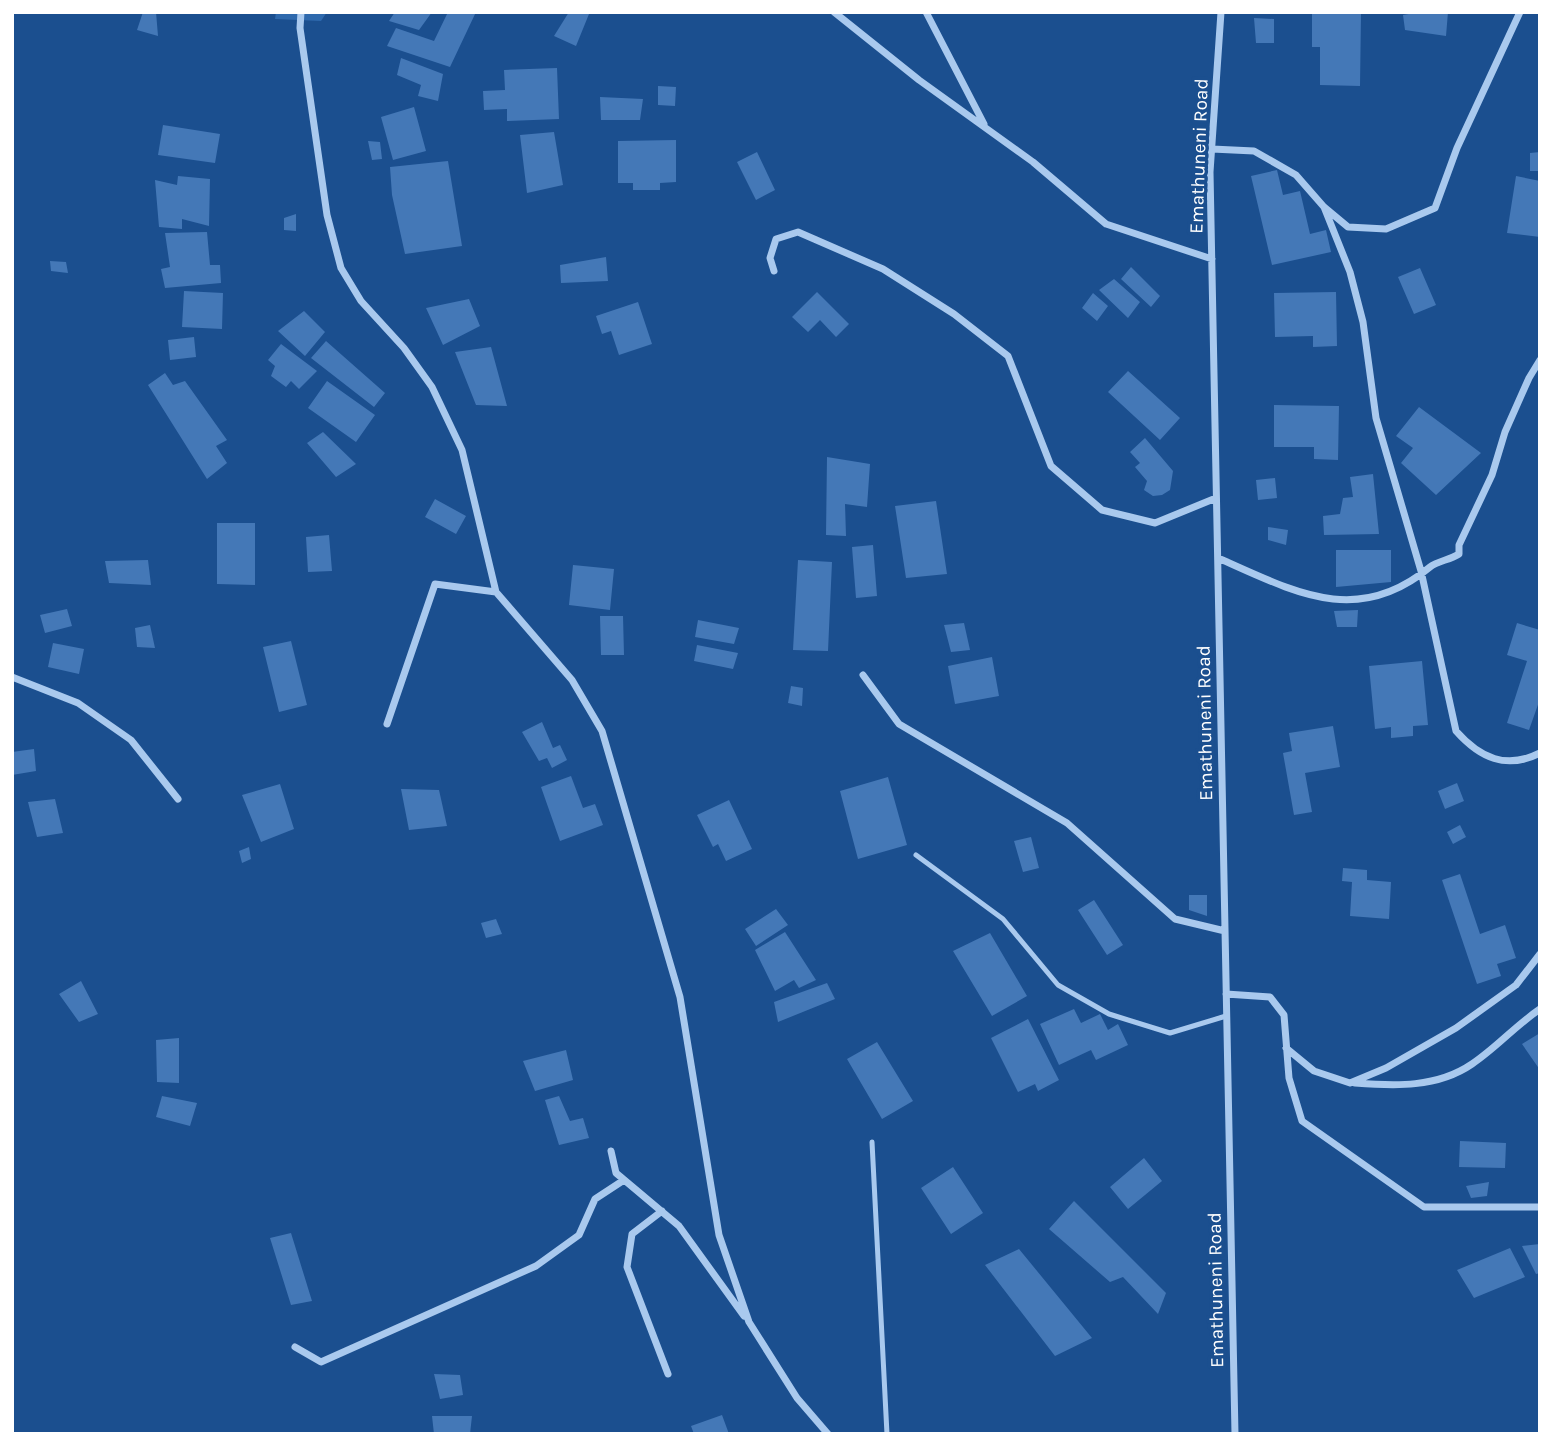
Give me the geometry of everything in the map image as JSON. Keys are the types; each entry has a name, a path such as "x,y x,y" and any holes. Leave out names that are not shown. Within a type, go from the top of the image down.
{"street":[{"path":"301,12 300,28 327,215 341,268 361,301 404,348 432,387 462,450 496,592 572,680 601,731 680,997 719,1235 749,1322"},
{"path":"834,12 1106,223 1212,259"},
{"path":"926,12 986,128"},
{"name":"Emathuneni Road","path":"1221,12 1212,149 1212,259 1235,1434"},
{"path":"1212,149 1254,151 1296,176 1324,207 1348,227 1386,229 1435,208 1457,148 1520,12"},
{"path":"1324,207 1350,272 1363,322 1376,418 1422,576 1456,731 1473,750 1497,761 1524,761 1540,753"},
{"path":"774,271 770,258 776,239 798,232 883,270 965,322 1008,356 1051,466 1102,510 1155,523 1216,498"},
{"path":"1218,558 1299,593 1329,599 1358,600 1422,576 1431,566 1459,554 1459,545 1492,475 1505,432 1540,360"},
{"path":"387,724 435,584 496,592"},
{"path":"863,676 899,724 1066,823 1175,919 1225,931"},
{"path":"12,677 78,704 131,740 178,799"},
{"path":"1350,1083 1386,1068 1456,1028 1516,985 1540,954"},
{"path":"1226,994 1270,997 1284,1015 1289,1078 1302,1121 1424,1207 1540,1207"},
{"path":"1286,1048 1314,1071 1350,1083 1396,1086 1433,1082 1471,1065 1513,1028 1540,1009"},
{"path":"611,1152 616,1172 679,1226 749,1322 797,1398 828,1434"},
{"path":"295,1347 321,1362 536,1266 579,1235 595,1199 624,1180"},
{"path":"662,1211 632,1234 627,1267 668,1374"}],"lane":[{"path":"916,855 1003,919 1058,985 1110,1014 1170,1033 1226,1016"},
{"path":"872,1142 887,1434"}],"shaded area":[{"path":"276,12 327,12 321,21 275,19"}],"building":[{"path":"143,12 156,12 158,36 137,30"},
{"path":"395,12 432,12 419,30 389,21"},
{"path":"448,12 476,12 450,67 387,46 396,28 434,41"},
{"path":"569,12 589,14 576,46 554,36"},
{"path":"1312,12 1361,12 1360,86 1320,85 1320,47 1312,47"},
{"path":"1448,12 1446,36 1405,30 1403,15"},
{"path":"1254,18 1274,19 1274,43 1256,43"},
{"path":"401,58 443,74 438,101 418,96 421,85 397,75"},
{"path":"557,68 559,119 507,121 507,109 484,110 483,91 505,90 504,70"},
{"path":"658,86 676,87 675,106 658,105"},
{"path":"600,97 643,99 640,120 601,120"},
{"path":"414,107 426,151 393,160 381,117"},
{"path":"163,125 220,134 215,163 158,155"},
{"path":"554,132 563,185 527,193 520,135"},
{"path":"676,140 676,182 660,183 660,190 633,190 633,183 618,183 618,141"},
{"path":"368,141 380,142 382,159 372,160"},
{"path":"757,152 775,190 756,200 737,162"},
{"path":"1540,152 1540,171 1530,171 1530,153"},
{"path":"448,161 462,246 405,254 392,195 390,167"},
{"path":"1277,170 1283,195 1300,191 1310,234 1326,230 1331,252 1272,265 1251,176"},
{"path":"178,176 210,179 209,226 182,219 182,229 159,227 155,180 177,185"},
{"path":"1516,176 1540,181 1540,237 1507,233"},
{"path":"296,214 296,231 284,230 284,218"},
{"path":"207,232 210,265 220,265 221,283 165,288 161,269 170,267 165,233"},
{"path":"606,257 608,281 561,283 560,265"},
{"path":"50,261 66,262 68,273 51,271"},
{"path":"1131,267 1160,296 1151,307 1121,279"},
{"path":"1420,268 1436,305 1414,314 1398,277"},
{"path":"1114,279 1140,302 1128,318 1099,290"},
{"path":"184,291 223,293 222,329 182,327"},
{"path":"817,292 849,324 836,337 820,320 808,332 792,317"},
{"path":"1336,292 1337,346 1313,347 1313,336 1275,337 1274,293"},
{"path":"1093,293 1108,306 1097,321 1082,308"},
{"path":"469,299 480,326 443,345 426,308"},
{"path":"638,302 652,344 619,355 611,331 602,334 596,316"},
{"path":"304,311 325,332 305,356 278,331"},
{"path":"194,337 196,357 170,360 168,340"},
{"path":"326,341 385,393 374,407 311,358"},
{"path":"281,344 317,371 299,389 291,381 286,387 271,376 275,366 268,360"},
{"path":"491,347 507,406 476,405 455,352"},
{"path":"1128,371 1180,418 1160,440 1108,392"},
{"path":"165,373 173,385 185,381 227,440 216,446 227,463 207,479 148,385"},
{"path":"327,381 375,415 356,442 308,408"},
{"path":"1274,405 1339,406 1338,460 1314,459 1314,447 1274,447"},
{"path":"1419,407 1481,453 1436,495 1401,463 1413,448 1396,436"},
{"path":"323,432 356,464 336,477 307,443"},
{"path":"1145,438 1173,471 1170,490 1162,495 1153,496 1144,490 1147,481 1135,467 1140,463 1130,452"},
{"path":"827,457 870,464 867,507 845,504 846,536 826,535"},
{"path":"1373,474 1379,534 1324,535 1323,516 1340,514 1343,498 1353,497 1350,477"},
{"path":"1275,478 1277,498 1258,500 1256,480"},
{"path":"435,499 466,516 456,534 425,517"},
{"path":"936,501 947,574 906,578 895,506"},
{"path":"217,523 255,523 255,585 217,584"},
{"path":"1268,527 1288,530 1286,545 1268,540"},
{"path":"329,535 332,571 308,572 306,537"},
{"path":"873,545 877,596 856,598 852,547"},
{"path":"1336,550 1391,550 1391,582 1336,587"},
{"path":"148,560 151,585 109,583 105,561"},
{"path":"798,560 832,562 828,651 793,650"},
{"path":"573,565 614,569 610,610 569,605"},
{"path":"67,609 72,626 45,633 40,615"},
{"path":"1358,610 1357,627 1337,627 1334,611"},
{"path":"600,616 623,616 624,655 601,655"},
{"path":"698,620 739,628 734,644 695,637"},
{"path":"964,623 970,650 951,652 944,625"},
{"path":"1517,623 1540,630 1540,699 1529,730 1507,723 1527,661 1507,655"},
{"path":"150,625 155,648 137,647 135,628"},
{"path":"291,641 307,705 279,712 263,647"},
{"path":"53,643 84,649 79,674 48,667"},
{"path":"697,645 738,653 733,669 694,661"},
{"path":"992,657 999,696 955,704 948,666"},
{"path":"1422,661 1428,725 1413,726 1413,736 1391,738 1391,727 1375,729 1369,666"},
{"path":"791,686 803,688 802,706 788,703"},
{"path":"542,722 553,748 560,745 567,760 552,768 547,758 539,761 522,732"},
{"path":"1333,726 1340,767 1305,773 1312,812 1294,815 1283,753 1292,751 1289,733"},
{"path":"34,749 36,771 12,775 12,752"},
{"path":"571,776 583,808 595,804 603,825 560,841 541,787"},
{"path":"888,777 907,845 858,859 840,791"},
{"path":"1457,783 1464,801 1445,809 1438,791"},
{"path":"280,784 294,829 261,842 242,795"},
{"path":"401,789 439,790 447,826 409,830"},
{"path":"55,799 63,833 37,837 28,802"},
{"path":"729,800 752,849 726,861 718,844 713,847 697,815"},
{"path":"1460,825 1466,837 1453,844 1447,832"},
{"path":"1031,837 1039,868 1023,872 1014,841"},
{"path":"249,847 251,859 242,863 239,851"},
{"path":"1343,868 1367,870 1367,880 1391,882 1389,919 1350,916 1352,882 1342,881"},
{"path":"1460,874 1480,934 1505,925 1516,958 1497,964 1501,976 1477,984 1442,880"},
{"path":"1189,895 1207,895 1207,916 1189,910"},
{"path":"1094,900 1123,945 1107,955 1078,910"},
{"path":"776,909 788,925 756,946 745,929"},
{"path":"496,919 502,934 486,938 481,923"},
{"path":"785,932 816,980 799,988 794,980 775,991 755,950"},
{"path":"990,933 1027,996 992,1016 953,951"},
{"path":"81,981 98,1014 79,1022 59,994"},
{"path":"827,983 835,999 778,1022 774,1002"},
{"path":"1074,1009 1081,1023 1100,1014 1108,1030 1118,1024 1128,1045 1096,1060 1091,1050 1059,1065 1040,1024"},
{"path":"1028,1019 1059,1080 1038,1091 1035,1084 1018,1092 991,1038"},
{"path":"1540,1033 1540,1070 1522,1044"},
{"path":"179,1038 179,1083 157,1082 156,1040"},
{"path":"877,1042 913,1101 882,1119 847,1059"},
{"path":"566,1050 573,1080 535,1091 523,1061"},
{"path":"162,1096 197,1103 190,1126 156,1117"},
{"path":"559,1096 570,1121 583,1118 589,1138 559,1145 545,1100"},
{"path":"1460,1141 1506,1143 1505,1168 1459,1167"},
{"path":"1144,1158 1162,1181 1128,1209 1110,1187"},
{"path":"953,1167 983,1213 951,1234 921,1188"},
{"path":"1489,1182 1487,1196 1471,1198 1466,1186"},
{"path":"1074,1201 1166,1293 1158,1314 1123,1277 1110,1282 1049,1229"},
{"path":"291,1233 312,1301 291,1305 270,1238"},
{"path":"1540,1244 1540,1273 1536,1274 1522,1246"},
{"path":"1510,1248 1525,1277 1474,1298 1457,1270"},
{"path":"1019,1249 1092,1338 1055,1356 985,1265"},
{"path":"434,1374 460,1375 463,1395 440,1399"},
{"path":"722,1415 729,1434 694,1434 691,1426"},
{"path":"432,1416 472,1416 470,1434 434,1434"}]}
